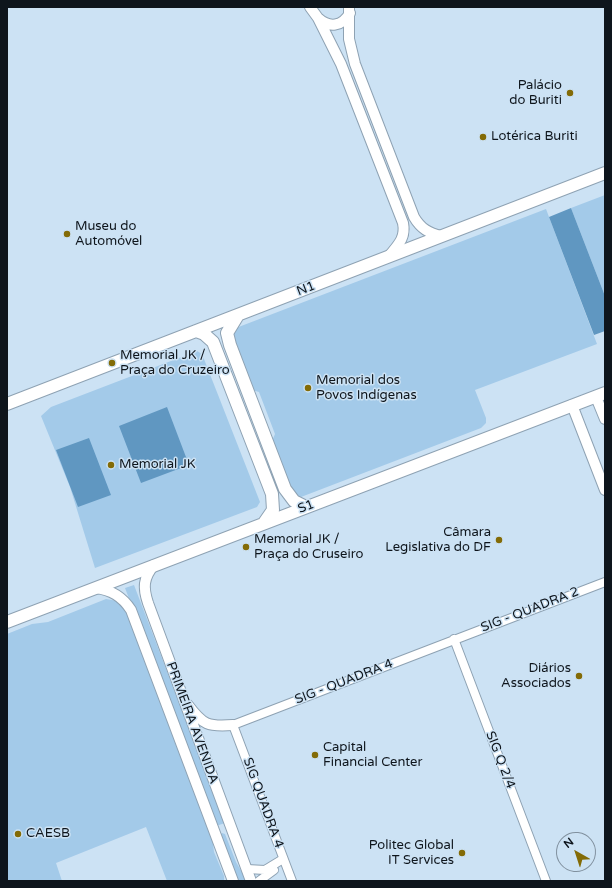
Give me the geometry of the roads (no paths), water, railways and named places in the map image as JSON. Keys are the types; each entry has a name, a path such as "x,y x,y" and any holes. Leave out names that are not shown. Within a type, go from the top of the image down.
{"highway":[{"name":"N1","path":"7,404 605,173"},
{"path":"238,315 227,333 230,345 285,489 294,501 306,507"},
{"path":"196,331 204,334 213,342 272,494 273,510 264,522"},
{"name":"S1","path":"7,622 264,522 601,395"}],"main road":[{"path":"310,7 324,24 339,24 345,21 349,10"},
{"path":"349,10 349,39 355,64 414,218 419,226 429,233 442,236"},
{"path":"318,18 341,64 403,223 405,232 401,242 389,256"},
{"path":"601,395 605,419"},
{"path":"572,405 605,490"},
{"name":"PRIMEIRA AVENIDA","path":"154,565 144,580 146,597 182,698 251,881"},
{"name":"PRIMEIRA AVENIDA","path":"96,588 114,593 122,599 130,610 233,881"},
{"path":"182,698 204,723 214,726 233,725"},
{"path":"216,835 222,828 231,830"}],"street":[{"name":"SIG - QUADRA 2","path":"454,640 605,582"},
{"name":"SIG - QUADRA 4","path":"233,725 454,640"},
{"name":"SIG Q 2/4","path":"454,640 546,881"},
{"name":"SIG QUADRA 4","path":"233,725 292,881"},
{"path":"247,869 265,870 284,863"},
{"path":"259,881 284,863"},
{"path":"276,869 292,881"}],"place":[{"name":"Palácio do Buriti","path":"570,93"},
{"name":"Lotérica Buriti","path":"483,137"},
{"name":"Museu do Automóvel","path":"67,234"},
{"name":"Memorial JK / Praça do Cruzeiro","path":"112,363"},
{"name":"Memorial dos Povos Indígenas","path":"308,388"},
{"name":"Memorial JK","path":"111,465"},
{"name":"Câmara Legislativa do DF","path":"499,540"},
{"name":"Memorial JK / Praça do Cruseiro","path":"246,547"},
{"name":"Diários Associados","path":"579,676"},
{"name":"Capital Financial Center","path":"315,755"},
{"name":"CAESB","path":"18,834"},
{"name":"Politec Global IT Services","path":"462,853"}]}
